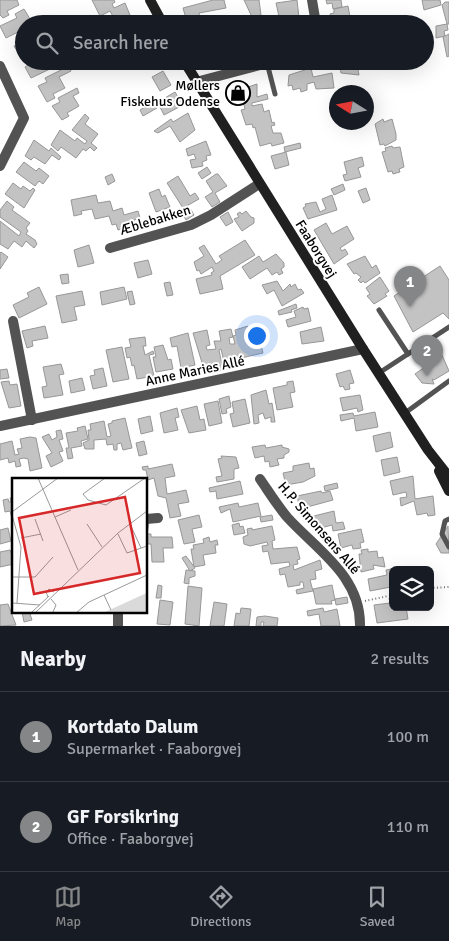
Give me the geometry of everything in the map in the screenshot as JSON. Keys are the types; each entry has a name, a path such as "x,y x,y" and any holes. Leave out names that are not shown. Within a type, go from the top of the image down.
{"main road":[{"path":"150,0 158,15"},
{"name":"Faaborgvej","path":"189,70 378,373 428,450 449,477"},
{"name":"Faaborgvej","path":"428,450 449,491"}],"street":[{"path":"312,0 314,15"},
{"path":"0,66 24,118 0,166"},
{"path":"196,82 241,70"},
{"name":"Æblebakken","path":"110,248 190,226 211,215 259,184"},
{"path":"13,321 32,420"},
{"name":"Anne Maries Allé","path":"0,426 363,349"},
{"name":"H.P. Simonsens Allé","path":"260,479 288,517 348,580 358,602 360,626"},
{"path":"148,519 158,518"}],"lane":[{"path":"272,70 275,94"},
{"path":"379,310 408,354"},
{"path":"378,373 449,327"},
{"path":"404,413 449,381"},
{"path":"449,519 445,521 442,534 449,547"}],"path":[{"path":"434,588 449,587"},
{"path":"358,602 389,597"}],"building":[{"path":"0,0 17,0 19,5 7,11 9,15 3,18 0,15"},
{"path":"92,0 114,0 115,2 112,4 114,8 125,3 130,15 112,15 110,11 100,15"},
{"path":"213,0 224,0 226,8 199,13 199,15 185,15 183,8"},
{"path":"244,0 259,0 261,15 251,15"},
{"path":"297,0 299,15 279,15 276,3"},
{"path":"326,0 341,0 342,7 333,9 332,3 327,4"},
{"path":"422,0 440,0 441,5 424,10"},
{"path":"445,2 449,2 449,24 447,24 442,5"},
{"path":"348,6 350,15 330,15 334,13 334,9"},
{"path":"24,9 28,15 16,15"},
{"path":"15,19 15,34 6,38 0,26"},
{"path":"447,24 448,30 444,31 445,36 436,38 436,26"},
{"path":"449,34 449,56 447,57 443,37"},
{"path":"27,70 48,70 31,78"},
{"path":"61,70 71,71 59,77 65,88 53,94 55,98 47,102 38,86 47,82 45,78"},
{"path":"305,70 311,70 313,77 332,73 334,85 329,85 329,88 316,89 314,82 307,84 307,90 301,92 300,88 293,90 292,85 288,86 289,75"},
{"path":"340,70 358,70 359,75 341,73"},
{"path":"163,71 171,85 160,91 152,77"},
{"path":"247,84 248,87 257,84 257,97 267,94 268,99 252,103 252,106 262,104 264,112 269,110 272,123 274,122 275,125 271,126 273,133 281,133 284,143 272,146 271,143 260,146 255,127 253,128 252,124 246,125 241,110 245,109 242,102 233,104 228,101 227,90"},
{"path":"77,88 79,93 73,96 79,106 67,113 69,116 62,120 52,106 60,102 58,98"},
{"path":"175,92 183,105 164,115 160,107 166,104 163,99"},
{"path":"153,102 157,108 143,116 140,110"},
{"path":"188,113 195,130 180,142 170,126 158,133 154,131 171,119 173,122"},
{"path":"85,114 89,118 85,124 98,134 91,143 97,148 94,151 90,147 86,151 83,149 76,158 61,147 58,151 51,145 60,130 75,141 77,138 85,144 87,141 72,130"},
{"path":"383,119 384,122 392,119 396,134 396,140 385,146 384,144 380,145 375,124"},
{"path":"34,140 49,151 51,148 61,157 59,160 52,155 45,164 34,157 31,160 25,156"},
{"path":"206,141 211,155 206,156 207,160 202,162 203,166 192,168 190,160 196,159 194,154 188,156 186,149"},
{"path":"300,143 301,148 285,152 284,147"},
{"path":"392,146 393,148 400,147 404,167 399,169 400,172 393,174 392,171 388,172 382,152 386,151 385,148"},
{"path":"286,152 289,165 275,169 271,156"},
{"path":"362,157 364,166 358,168 361,177 345,181 343,175 347,174 344,162"},
{"path":"24,162 36,171 39,168 49,176 43,184 39,181 35,186 16,172"},
{"path":"207,167 211,173 202,179 198,173"},
{"path":"112,174 115,181 108,185 105,177"},
{"path":"216,174 227,186 215,193 220,202 212,207 205,197 213,192 206,181"},
{"path":"178,176 190,196 195,193 199,199 183,208 167,183"},
{"path":"13,183 21,189 23,186 30,191 33,188 35,190 24,208 5,194"},
{"path":"343,184 345,190 334,195 331,189"},
{"path":"366,188 370,200 363,203 358,191"},
{"path":"159,189 162,197 165,195 170,207 156,212 149,193"},
{"path":"96,195 98,203 110,201 113,211 122,208 124,215 138,211 140,218 134,220 136,225 118,230 116,224 112,225 109,216 95,219 92,209 81,211 82,214 74,216 71,200"},
{"path":"332,195 337,210 308,219 303,208 306,206 305,204 316,202 320,212 326,209 322,199"},
{"path":"7,201 14,207 12,210 30,223 26,228 28,231 26,234 35,240 37,244 34,248 26,241 22,247 14,241 8,249 0,244 0,221 19,236 21,232 0,217 0,210"},
{"path":"190,208 194,215 186,220 182,213"},
{"path":"246,211 254,218 254,223 242,231 234,219 239,217 237,214 240,212 242,214"},
{"path":"228,212 233,222 226,226 220,217"},
{"path":"326,223 332,234 347,226 354,239 340,248 342,251 345,249 348,254 334,264 314,230"},
{"path":"245,240 255,255 220,276 223,289 200,294 196,279 212,275 211,273 214,271 212,267 201,274 199,270 197,271 194,262 204,256 199,248 204,245 216,264 222,260 219,256"},
{"path":"89,245 94,263 78,267 74,250"},
{"path":"0,253 8,257 0,269"},
{"path":"276,254 284,263 284,267 281,269 283,273 279,275 277,272 272,275 267,268 250,279 242,267 259,256 263,262"},
{"path":"365,256 372,268 376,265 380,273 365,283 363,281 361,283 358,280 361,277 356,273 354,274 347,264"},
{"path":"148,260 152,274 138,278 134,263"},
{"path":"440,266 449,280 449,319 443,313 413,332 394,296"},
{"path":"68,274 69,283 62,284 60,275"},
{"path":"380,277 389,291 385,294 387,296 374,304 367,296 370,294 366,288"},
{"path":"277,281 283,291 290,284 291,287 295,284 298,290 301,289 304,293 282,306 274,290 267,294 262,285"},
{"path":"170,282 173,295 167,296 164,283"},
{"path":"39,287 47,304 19,318 13,305 29,297 27,293"},
{"path":"124,287 127,299 102,305 100,292"},
{"path":"82,291 85,305 74,307 77,320 62,323 56,296"},
{"path":"132,291 135,304 130,305 127,292"},
{"path":"296,304 297,308 291,310 292,312 279,315 278,311"},
{"path":"303,307 304,309 308,308 311,321 288,327 286,320 296,317 294,311"},
{"path":"45,326 48,338 32,341 33,346 27,348 22,331"},
{"path":"248,326 251,339 259,337 263,353 224,362 221,349 219,350 223,370 218,370 217,363 203,366 193,333 207,330 210,345 206,346 207,350 216,349 214,341 221,341 219,331 231,329 233,337 229,338 230,344 235,344 233,336 236,335 235,330"},
{"path":"321,327 324,341 302,344 300,332"},
{"path":"188,333 195,365 181,368 177,346 172,347 170,338"},
{"path":"145,337 146,346 143,346 145,355 153,351 154,354 149,355 154,376 137,379 134,365 132,366 130,357 127,358 125,348 131,347 129,339"},
{"path":"163,345 168,360 171,359 173,369 156,372 153,357 156,357 154,347"},
{"path":"122,347 129,379 113,382 106,350"},
{"path":"442,355 449,371 434,380 432,379 434,384 422,383 415,374"},
{"path":"61,364 64,374 59,375 63,395 44,398 42,387 47,386 43,367"},
{"path":"103,368 107,386 93,389 90,376 95,375 94,370"},
{"path":"7,369 9,378 0,379 0,370"},
{"path":"350,370 354,383 349,384 350,389 345,390 343,386 340,387 336,374"},
{"path":"82,378 85,390 71,393 69,381"},
{"path":"9,381 10,385 17,384 21,406 9,408 1,382"},
{"path":"293,381 295,392 290,393 293,407 277,410 273,388 287,385 287,382"},
{"path":"266,390 269,404 272,403 275,422 271,422 271,417 265,419 263,413 258,415 259,423 254,424 251,395"},
{"path":"360,395 363,410 358,412 357,408 343,411 340,398"},
{"path":"229,396 231,407 226,409 227,413 222,414 219,399"},
{"path":"245,399 250,423 233,427 230,414 234,413 232,402"},
{"path":"218,401 222,423 209,426 204,404"},
{"path":"197,406 200,420 204,419 206,430 189,433 181,410"},
{"path":"177,408 179,417 175,418 178,430 164,433 160,413"},
{"path":"375,412 378,427 356,431 354,418 341,421 340,415 353,413 354,416"},
{"path":"150,416 153,431 141,434 138,419"},
{"path":"125,418 132,448 123,450 121,443 117,444 117,450 114,450 113,444 107,445 106,439 94,440 94,449 85,449 83,443 89,440 88,430 91,430 90,424 104,421 107,437 111,436 108,424"},
{"path":"85,426 88,439 81,441 82,446 71,448 73,458 68,459 66,448 69,448 66,433 78,431 77,428"},
{"path":"61,430 63,439 59,440 63,451 59,452 63,461 51,467 46,456 52,453 42,437 49,434 52,440 57,437 56,431"},
{"path":"390,432 393,447 376,452 373,436"},
{"path":"36,438 42,468 30,471 28,459 24,458 19,459 21,466 16,467 15,461 9,463 8,458 0,460 0,444 12,441 15,455 19,454 17,449 22,448 20,439"},
{"path":"144,441 147,454 139,456 136,443"},
{"path":"265,445 266,448 282,445 282,447 289,449 289,452 284,455 284,458 277,459 279,465 270,467 269,461 265,462 264,456 255,458 252,447"},
{"path":"221,456 236,457 239,468 234,469 234,479 217,482 216,477 222,476 218,459 222,458"},
{"path":"397,457 400,472 384,476 381,460"},
{"path":"309,463 310,469 314,468 315,476 303,482 286,485 283,473 293,471 293,466"},
{"path":"172,464 175,476 165,478 167,494 186,490 189,502 178,504 181,516 170,518 166,498 158,496 154,478 148,480 146,470 143,470 142,467 148,466 148,469"},
{"path":"413,476 415,499 433,496 435,515 428,516 427,513 417,515 414,501 401,506 400,498 407,497 406,492 393,495 390,481"},
{"path":"240,481 243,494 217,499 216,491 210,492 209,488"},
{"path":"337,483 338,488 325,491 324,486"},
{"path":"321,491 322,493 330,491 333,500 300,509 297,496"},
{"path":"10,498 12,498 12,518 10,511 5,512 3,500 8,499 11,502"},
{"path":"238,503 239,507 258,503 261,516 233,522 230,509 221,513 219,507"},
{"path":"334,511 336,523 343,522 345,529 333,531 332,525 321,528 319,522 315,523 314,516"},
{"path":"199,515 202,527 192,529 195,542 184,544 178,520"},
{"path":"272,515 273,520 261,522 260,517"},
{"path":"239,523 240,527 243,526 245,533 234,535 232,525"},
{"path":"272,526 275,540 272,541 273,549 297,547 300,559 297,560 298,564 293,565 294,570 320,560 322,569 315,571 316,579 310,580 313,591 297,594 296,590 304,588 303,582 300,582 300,585 288,587 285,574 280,575 279,569 290,566 289,562 271,564 268,551 263,552 262,546 268,545 267,542 250,546 244,544 243,537 248,535 247,529 252,528 252,530"},
{"path":"448,526 449,553 441,553 436,544"},
{"path":"8,528 11,541 0,544 0,530"},
{"path":"361,529 364,542 360,543 361,548 353,549 352,545 341,548 338,534"},
{"path":"148,534 151,534 151,537 172,537 173,548 163,548 164,562 152,562 151,544 148,544"},
{"path":"209,537 210,542 217,540 218,545 215,545 216,553 203,555 205,565 194,567 191,549 194,549 193,545 204,543 203,539"},
{"path":"368,549 368,552 377,551 378,558 383,557 385,567 373,565 374,569 361,572 359,554 362,554 361,550"},
{"path":"10,550 12,553 12,564 0,567 0,552"},
{"path":"186,556 195,568 190,571 182,558"},
{"path":"389,569 389,587 370,591 368,579 387,575 386,570"},
{"path":"186,570 195,571 195,576 189,578 189,584 184,583"},
{"path":"158,585 162,586 161,598 156,598"},
{"path":"332,585 335,600 331,601 332,604 316,604 313,589"},
{"path":"188,586 202,588 199,626 185,624"},
{"path":"347,597 348,603 336,605 335,599"},
{"path":"160,600 173,602 170,625 157,624"},
{"path":"214,602 227,604 224,626 210,626"},
{"path":"389,603 389,611 407,611 408,619 377,623 374,605"},
{"path":"8,604 16,625 0,626 0,605"},
{"path":"241,608 251,609 249,626 234,626 236,613 240,614"},
{"path":"323,608 324,612 337,609 340,626 321,626 319,614 308,616 307,611"},
{"path":"22,614 30,614 32,620 24,622"},
{"path":"257,617 278,618 277,626 263,626 264,622 261,622 261,626 256,626"}],"place":[{"name":"Møllers Fiskehus Odense","path":"238,93"},
{"name":"Kortdato Dalum","path":"410,307"},
{"name":"GF Forsikring","path":"427,376"}]}
